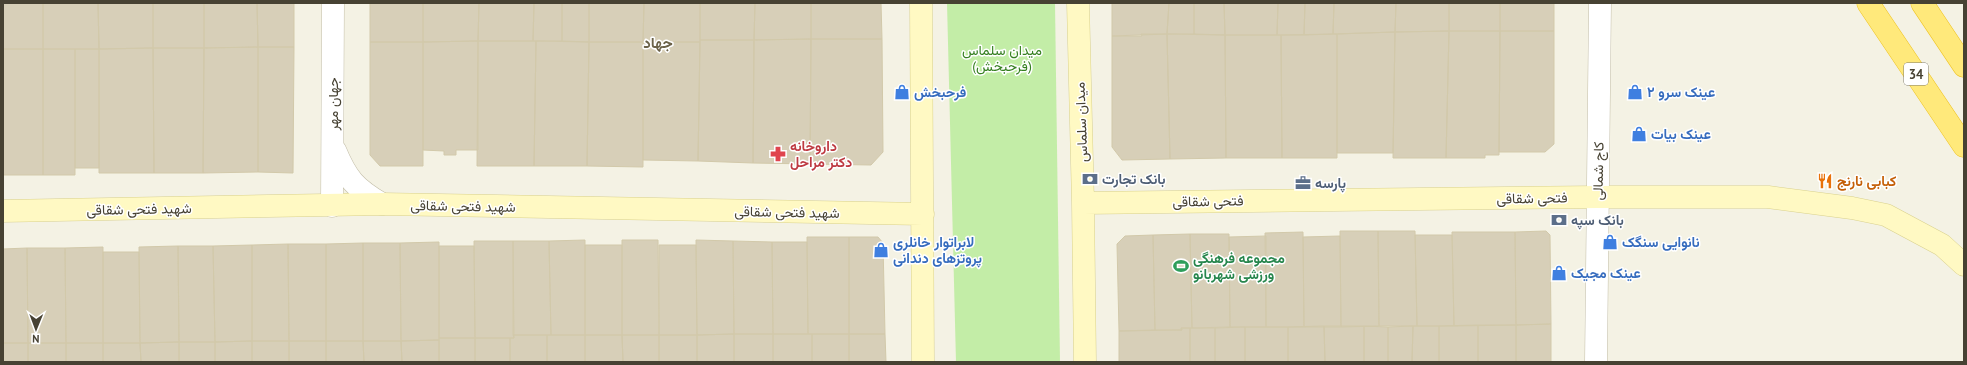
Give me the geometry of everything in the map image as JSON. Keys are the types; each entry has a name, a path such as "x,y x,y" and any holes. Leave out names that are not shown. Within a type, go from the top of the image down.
{"highway":[{"name":"34","path":"1868,3 1964,146"},
{"path":"1922,3 1964,66"}],"main road":[{"path":"921,3 923,362"},
{"name":"میدان سلماس","path":"1078,3 1085,362"},
{"name":"فتحی شقاقی","path":"1083,203 1598,197 1768,197 1852,208 1886,215 1942,245 1964,265"},
{"name":"شهید فتحی شقاقی","path":"3,211 382,204 923,214"}],"street":[{"name":"جهان مهر","path":"332,206 333,3"},
{"name":"کاج شمالی","path":"1596,362 1600,3"},
{"path":"333,143 344,170 352,182 363,193 382,204"}],"green space":[{"name":"میدان سلماس (فرحبخش)","path":"947,3 1055,3 1060,362 956,362"}],"building":[{"path":"3,3 43,3 43,49 3,49"},
{"path":"43,3 98,3 99,49 43,49"},
{"path":"98,3 153,3 153,48 99,49"},
{"path":"153,3 204,3 204,48 153,48"},
{"path":"204,3 257,3 258,47 204,48"},
{"path":"257,3 294,3 294,47 258,47"},
{"path":"370,3 423,3 423,42 370,42"},
{"path":"423,3 479,3 478,41 423,42"},
{"path":"479,3 534,3 533,41 478,41"},
{"path":"534,3 562,3 562,41 533,41"},
{"path":"562,3 589,3 589,42 562,41"},
{"path":"589,3 644,3 643,42 589,42"},
{"path":"644,3 700,3 700,42 643,42"},
{"path":"700,3 755,3 754,40 700,40"},
{"path":"755,3 811,3 811,39 754,40"},
{"path":"811,3 881,3 882,39 811,39"},
{"path":"1112,3 1169,3 1167,34 1112,36"},
{"path":"1169,3 1194,3 1194,34 1167,34"},
{"path":"1194,3 1224,3 1225,35 1194,34"},
{"path":"1224,3 1278,3 1277,35 1225,35"},
{"path":"1278,3 1305,3 1304,35 1277,35"},
{"path":"1305,3 1334,3 1333,34 1304,35"},
{"path":"1334,3 1396,3 1395,32 1333,34"},
{"path":"1396,3 1449,3 1449,31 1395,32"},
{"path":"1449,3 1500,3 1500,31 1449,31"},
{"path":"1500,3 1554,3 1554,31 1500,31"},
{"path":"1449,31 1500,31 1499,155 1485,155 1485,158 1446,158"},
{"path":"1449,31 1446,158 1393,158 1395,32"},
{"path":"1500,31 1554,31 1554,144 1545,152 1499,152"},
{"path":"1395,32 1393,153 1337,153 1337,34"},
{"path":"1141,34 1167,34 1170,159 1122,160 1112,147 1112,36 1142,36"},
{"path":"1167,34 1225,35 1226,158 1170,159"},
{"path":"1337,34 1337,158 1282,158 1281,35"},
{"path":"1225,35 1281,35 1282,158 1226,158"},
{"path":"811,39 882,39 883,152 871,165 810,164"},
{"path":"811,39 810,164 753,163 754,40"},
{"path":"700,40 754,40 753,163 698,161"},
{"path":"478,41 478,150 456,150 456,155 444,155 444,151 423,150 423,42"},
{"path":"478,41 536,41 534,166 477,166"},
{"path":"536,41 589,42 587,166 534,166"},
{"path":"370,42 423,42 423,166 380,166 370,155"},
{"path":"589,42 643,42 643,167 587,166"},
{"path":"643,42 700,42 698,161 643,160"},
{"path":"258,47 294,47 293,173 258,172"},
{"path":"258,47 258,172 203,173 204,48"},
{"path":"153,48 204,48 203,173 154,173"},
{"path":"153,48 154,173 99,173 99,49"},
{"path":"3,49 43,49 43,175 3,175"},
{"path":"43,49 75,49 75,175 43,175"},
{"path":"75,49 99,49 99,168 75,168"},
{"path":"1340,231 1378,231 1379,326 1341,327"},
{"path":"1378,231 1415,231 1417,326 1379,326"},
{"path":"1546,231 1550,235 1551,324 1516,325 1515,232"},
{"path":"1303,232 1304,327 1266,327 1265,233"},
{"path":"1452,232 1515,232 1516,325 1454,326"},
{"path":"1190,234 1229,234 1230,327 1192,328"},
{"path":"1190,234 1192,328 1181,328 1182,330 1155,330 1153,235"},
{"path":"1153,235 1155,330 1119,331 1117,244 1125,236"},
{"path":"1415,235 1452,235 1454,326 1417,326"},
{"path":"1266,236 1266,327 1230,327 1229,237"},
{"path":"1340,236 1341,327 1304,327 1303,237"},
{"path":"807,237 849,237 849,334 808,334"},
{"path":"849,237 878,237 883,243 885,334 849,334"},
{"path":"585,240 585,335 551,335 549,241"},
{"path":"622,240 658,240 659,335 622,335"},
{"path":"696,240 733,241 734,334 697,335"},
{"path":"474,241 513,241 514,338 475,338"},
{"path":"513,241 549,241 551,335 513,335"},
{"path":"733,241 772,242 773,334 734,334"},
{"path":"439,242 439,340 401,341 400,243"},
{"path":"772,242 807,242 808,334 773,334"},
{"path":"363,243 400,243 401,341 363,341"},
{"path":"363,243 363,341 326,341 326,244"},
{"path":"288,244 326,244 326,341 289,341"},
{"path":"288,244 289,341 252,341 252,245"},
{"path":"252,245 252,341 215,342 213,246"},
{"path":"585,245 622,245 622,335 585,335"},
{"path":"659,245 696,245 697,335 659,335"},
{"path":"178,246 213,246 215,342 179,342"},
{"path":"178,246 179,342 140,343 139,247"},
{"path":"439,246 474,246 475,338 439,338"},
{"path":"103,247 103,343 66,343 65,248"},
{"path":"27,248 65,248 66,343 28,343"},
{"path":"27,248 28,343 3,343 3,249"},
{"path":"103,252 139,252 140,343 103,343"},
{"path":"1551,324 1551,362 1516,362 1516,325"},
{"path":"1478,325 1516,325 1516,362 1478,362"},
{"path":"1478,325 1478,362 1439,362 1439,326"},
{"path":"1324,326 1364,326 1364,362 1325,362"},
{"path":"1324,326 1325,362 1288,362 1288,327"},
{"path":"1364,326 1388,327 1388,362 1364,362"},
{"path":"1413,326 1439,326 1439,362 1412,362"},
{"path":"1413,326 1412,362 1388,362 1388,327"},
{"path":"1245,327 1288,327 1288,362 1245,362"},
{"path":"1245,327 1245,362 1215,362 1215,328"},
{"path":"1181,328 1190,328 1190,362 1119,362 1119,331 1182,330"},
{"path":"1190,328 1215,328 1215,362 1190,362"},
{"path":"734,334 773,334 773,362 734,362"},
{"path":"734,334 734,362 697,362 697,335"},
{"path":"773,334 812,334 812,362 773,362"},
{"path":"812,334 849,334 849,362 812,362"},
{"path":"849,334 885,334 886,362 849,362"},
{"path":"513,335 547,335 547,362 510,362 510,338 514,338"},
{"path":"547,335 585,335 585,362 547,362"},
{"path":"585,335 622,335 623,362 585,362"},
{"path":"622,335 659,335 659,362 623,362"},
{"path":"659,335 697,335 697,362 659,362"},
{"path":"439,338 475,338 475,362 439,362"},
{"path":"475,338 510,338 510,362 475,362"},
{"path":"439,340 439,362 402,362 401,341"},
{"path":"252,341 289,341 289,362 252,362"},
{"path":"252,341 252,362 215,362 215,342"},
{"path":"289,341 326,341 326,362 289,362"},
{"path":"326,341 363,341 364,362 326,362"},
{"path":"363,341 401,341 402,362 364,362"},
{"path":"179,342 215,342 215,362 179,362"},
{"path":"179,342 179,362 141,362 140,343"},
{"path":"3,343 28,343 28,362 3,362"},
{"path":"28,343 66,343 66,362 28,362"},
{"path":"66,343 103,343 103,362 66,362"},
{"path":"103,343 140,343 141,362 103,362"}],"place":[{"name":"فرحبخش","path":"902,92"},
{"name":"عینک سرو ۲","path":"1635,92"},
{"name":"عینک بیات","path":"1639,134"},
{"name":"داروخانه دکتر مراحل","path":"778,154"},
{"name":"بانک تجارت","path":"1090,179"},
{"name":"کبابی نارنج","path":"1825,181"},
{"name":"پارسه","path":"1303,183"},
{"name":"بانک سپه","path":"1559,220"},
{"name":"نانوایی سنگک","path":"1610,242"},
{"name":"لابراتوار خانلری پروتزهای دندانی","path":"881,250"},
{"name":"مجموعه فرهنگی ورزشی شهربانو","path":"1181,266"},
{"name":"عینک مجیک","path":"1559,273"}],"district":[{"name":"جهاد","path":"658,43"}]}
